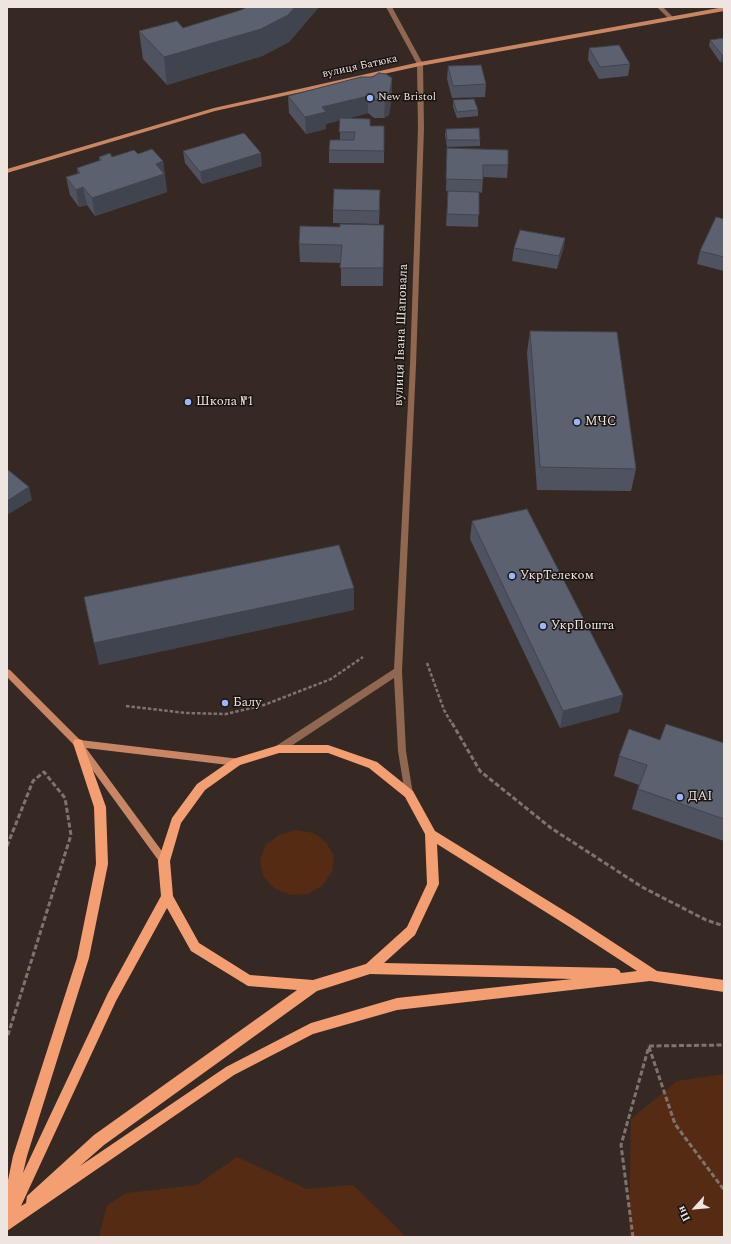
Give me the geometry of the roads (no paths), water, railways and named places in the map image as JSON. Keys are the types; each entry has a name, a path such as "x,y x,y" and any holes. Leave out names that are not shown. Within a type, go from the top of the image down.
{"main road":[{"path":"7,1216 20,1156 83,958 102,864 100,807 78,743"},
{"path":"313,986 248,980 195,947 167,897 164,861 176,821 201,787 237,762 279,749 328,749 373,765 409,794 430,834 433,884 412,931 370,968"},
{"path":"430,834 572,922 653,975"},
{"path":"7,1223 112,997 167,897"},
{"path":"7,1223 99,1140 313,986 370,968 653,975 724,986"},
{"path":"7,1223 230,1071 311,1029 397,1004 653,975"}],"street":[{"name":"вулиця Івана Шаповала","path":"389,7 420,64 421,128 414,350 398,671 402,751 409,794"},
{"path":"660,7 672,19"},
{"name":"вулиця Батюка","path":"7,171 214,110 420,64 724,9"},
{"path":"279,749 398,671"},
{"path":"7,672 78,743 164,861"},
{"path":"78,743 237,762"}],"place":[{"name":"New Bristol","path":"370,98"},
{"name":"Школа №1","path":"188,402"},
{"name":"МЧС","path":"577,422"},
{"name":"УкрТелеком","path":"512,576"},
{"name":"УкрПошта","path":"543,626"},
{"name":"Балу","path":"225,703"},
{"name":"ДАI","path":"680,797"}]}
